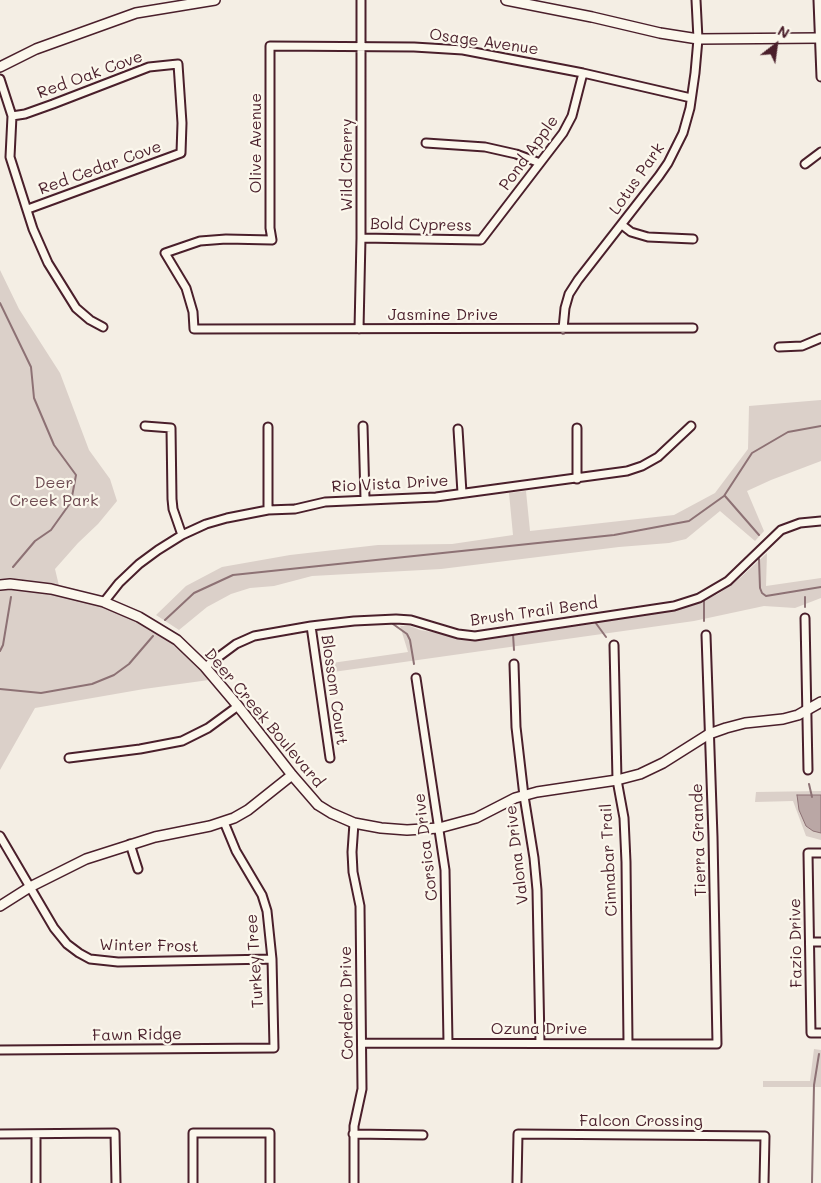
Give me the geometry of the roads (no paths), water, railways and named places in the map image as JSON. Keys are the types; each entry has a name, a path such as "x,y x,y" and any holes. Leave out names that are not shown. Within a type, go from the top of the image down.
{"street":[{"path":"0,67 36,50 136,14 215,0"},
{"name":"Wild Cherry","path":"359,329 361,0"},
{"path":"506,0 660,33 698,39 819,38"},
{"name":"Lotus Park","path":"563,329 569,294 668,163 683,133 692,98 698,39 696,0"},
{"path":"818,0 821,77"},
{"name":"Osage Avenue","path":"270,46 437,47 463,50 583,73 692,98"},
{"name":"Olive Avenue","path":"194,329 193,312 186,288 165,253 200,241 226,238 272,240 270,219 270,46"},
{"name":"Red Oak Cove","path":"12,116 25,114 149,67 178,64 181,107 181,152"},
{"name":"Pond Apple","path":"481,240 563,133 572,116 583,73"},
{"path":"0,79 12,116 10,157 22,198 48,263 68,297 83,315 103,326"},
{"path":"426,143 485,147 508,152 540,163"},
{"name":"Red Cedar Cove","path":"28,209 181,152"},
{"path":"805,164 821,152"},
{"path":"622,225 631,232 648,236 693,239"},
{"name":"Bold Cypress","path":"361,238 481,240"},
{"name":"Jasmine Drive","path":"194,329 693,328"},
{"path":"779,347 802,346 821,338"},
{"path":"145,426 171,428 173,509 182,535"},
{"path":"363,426 365,499"},
{"name":"Rio Vista Drive","path":"104,602 119,583 139,564 182,535 206,524 268,510 290,510 326,502 436,497 627,471 642,466 658,457 691,426"},
{"path":"268,427 268,510"},
{"path":"577,428 577,478"},
{"path":"458,429 462,493"},
{"name":"Brush Trail Bend","path":"205,667 236,644 254,636 311,626 396,619 411,620 458,634 475,636 674,606 699,598 728,581 781,530 800,523 821,521"},
{"name":"Deer Creek Boulevard","path":"0,585 51,589 104,602 139,617 170,636 205,667 292,776 318,805 354,823 381,828 406,830 439,828 476,818 515,798 537,792 617,780 640,774 657,766 709,734 745,723 783,719 808,710 821,702"},
{"path":"805,618 808,770"},
{"name":"Blossom Court","path":"311,626 330,758"},
{"name":"Tierra Grande","path":"706,635 713,837 717,1044"},
{"name":"Cinnabar Trail","path":"614,645 617,780 624,818 626,862 628,1043"},
{"name":"Valona Drive","path":"514,664 516,727 537,890 540,1043"},
{"name":"Corsica Drive","path":"416,678 445,870 448,1043"},
{"path":"69,758 140,750 182,741 208,728 238,706"},
{"path":"0,906 30,887 86,859 155,837 224,822 248,810 292,776"},
{"name":"Turkey Tree","path":"224,822 236,851 262,895 267,911 272,959 274,1048"},
{"name":"Cordero Drive","path":"354,823 352,852 360,906 362,1043 362,1089 353,1134 354,1183"},
{"name":"Winter Frost","path":"0,836 60,936 72,948 90,958 118,962 272,959"},
{"path":"130,844 138,869"},
{"name":"Fazio Drive","path":"821,853 808,853 811,1033 821,1033"},
{"path":"810,942 821,942"},
{"name":"Ozuna Drive","path":"362,1043 717,1044"},
{"name":"Fawn Ridge","path":"0,1050 274,1048"},
{"path":"0,1134 115,1133 116,1183"},
{"path":"193,1183 193,1133 270,1133 270,1183"},
{"path":"36,1134 36,1183"},
{"path":"353,1134 423,1135"},
{"name":"Falcon Crossing","path":"517,1183 518,1134 765,1136 764,1183"}],"waterway":[{"path":"0,303 31,367 34,398 54,445 76,475 71,502 51,530 35,541 13,567"},
{"path":"165,620 194,593 233,575 614,535 689,521 724,496 752,453 788,432 821,426"},
{"path":"725,496 759,535"},
{"path":"759,559 760,588 766,596 821,587"},
{"path":"0,651 3,645 11,597"},
{"path":"805,597 805,607"},
{"path":"704,600 704,621"},
{"path":"595,622 606,637"},
{"path":"393,624 407,634 410,640 414,664"},
{"path":"513,634 514,650"},
{"path":"0,689 41,693 92,684 114,675 129,664 153,636"},
{"path":"809,784 812,797"},
{"path":"812,1183 814,1085 819,1054"}],"park label":[{"name":"Deer Creek Park","path":"54,492"}]}
